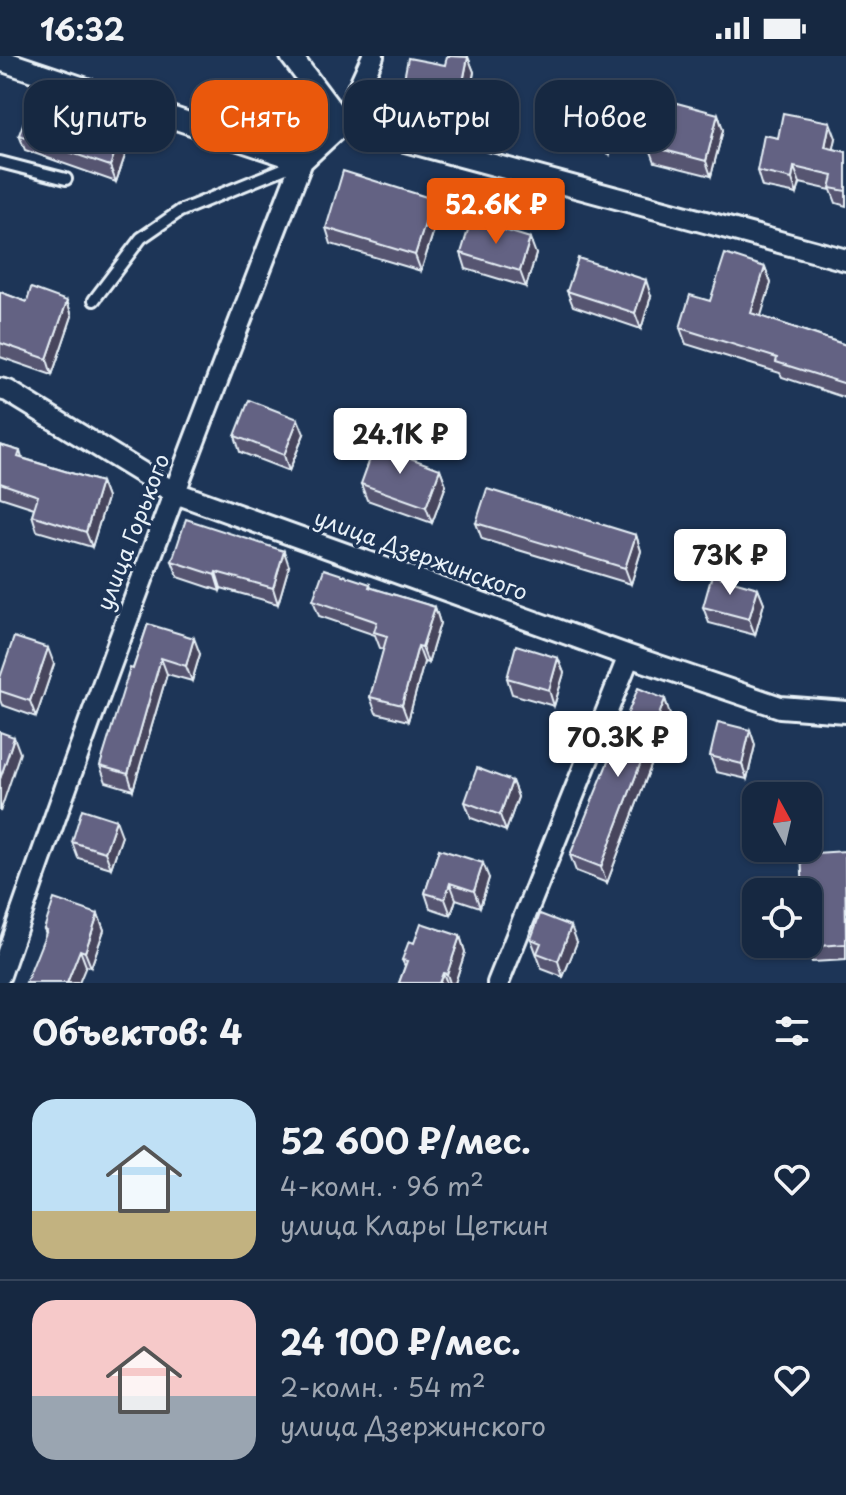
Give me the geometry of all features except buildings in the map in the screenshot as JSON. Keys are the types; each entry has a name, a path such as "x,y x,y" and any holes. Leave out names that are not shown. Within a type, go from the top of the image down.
{"street":[{"path":"291,56 342,124 846,260"},
{"path":"342,124 373,56"},
{"path":"0,60 302,161"},
{"name":"улица Горького","path":"0,975 76,753 173,492 302,161 342,124"},
{"name":"улица Дзержинского","path":"0,389 173,492 780,707 846,712"},
{"path":"498,983 629,656"}],"lane":[{"path":"94,300 141,238 180,211 302,161"},
{"path":"0,162 66,179"}]}
